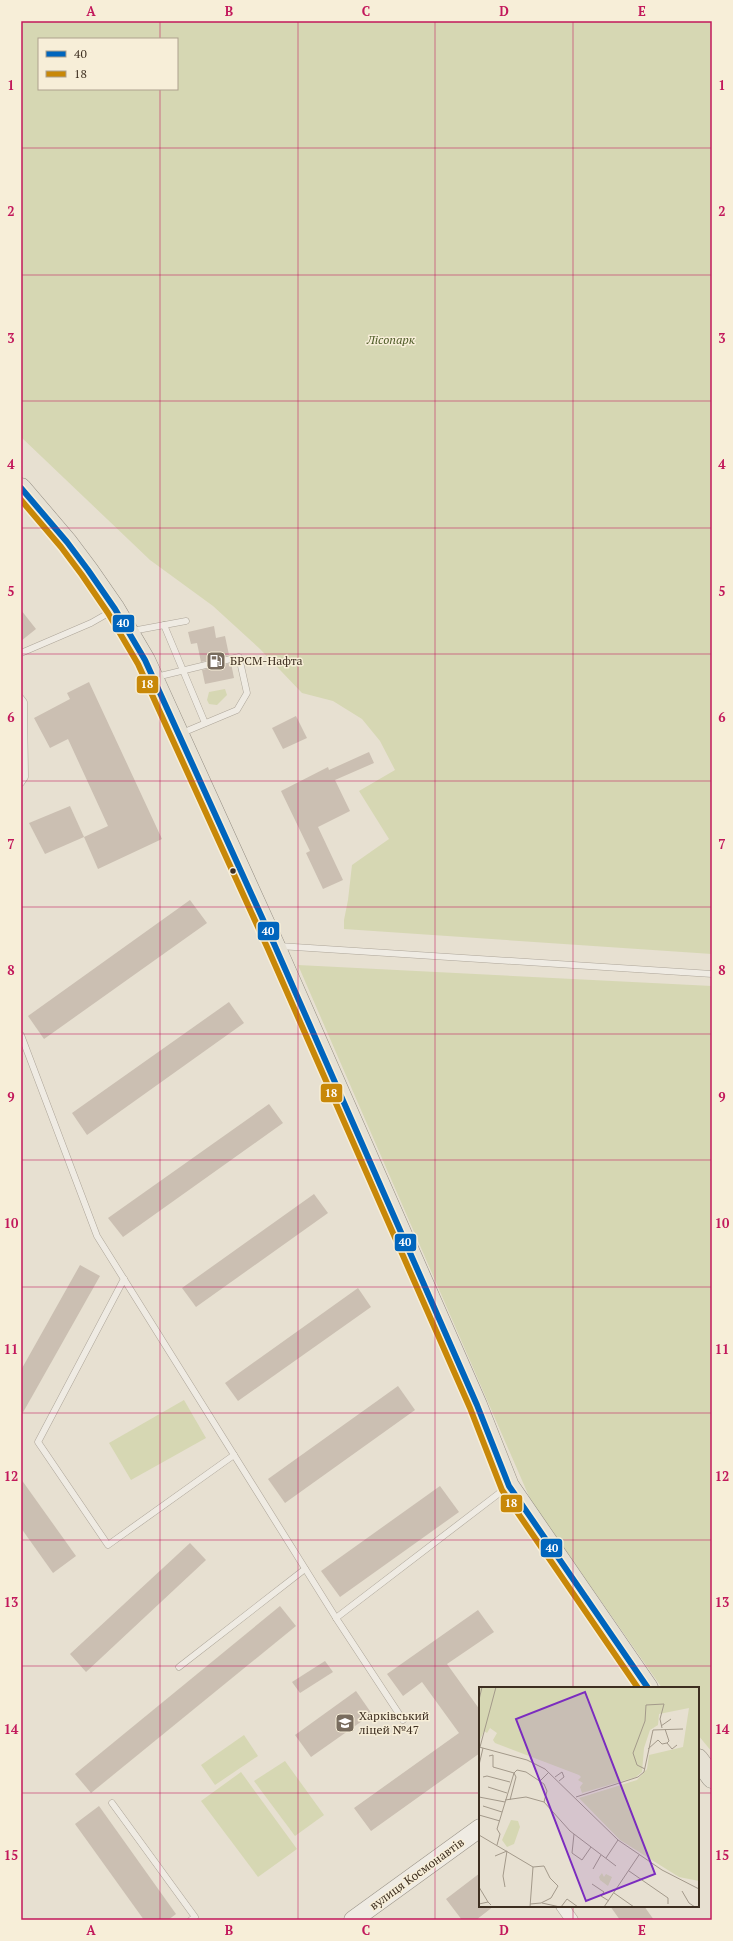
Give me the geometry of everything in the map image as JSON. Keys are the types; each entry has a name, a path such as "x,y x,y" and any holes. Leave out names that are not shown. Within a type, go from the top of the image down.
{"main road":[{"path":"21,488 67,542 115,609 153,678 275,946 478,1405 509,1486 647,1687"},
{"path":"699,1760 712,1778"}],"street":[{"name":"вулиця Космонавтів","path":"353,1920 479,1829"},
{"path":"563,1907 572,1920"}],"lane":[{"path":"21,653 91,622 115,609"},
{"path":"128,632 186,621"},
{"path":"164,625 205,723"},
{"path":"153,678 238,657 247,694 236,710 179,734"},
{"path":"21,698 24,702 25,777 21,783"},
{"path":"275,946 712,974"},
{"path":"21,1035 97,1236 305,1569 403,1720"},
{"path":"124,1279 38,1442 108,1545 234,1455"},
{"path":"336,1618 509,1486"},
{"path":"179,1667 305,1569"},
{"path":"112,1803 195,1917 191,1920"}],"green space":[{"name":"Лісопарк","path":"21,21 712,21 712,954 344,929 352,865 389,839 359,791 395,770 380,741 362,719 333,701 302,693 260,649 213,606 150,560 21,437"},
{"path":"225,689 227,695 217,705 209,704 207,700 209,692"},
{"path":"298,965 712,986 712,1752 699,1736 699,1687 661,1687 531,1501"},
{"path":"184,1400 206,1438 131,1480 109,1443"},
{"path":"244,1735 258,1756 215,1785 201,1765"},
{"path":"285,1761 324,1815 295,1836 254,1781"},
{"path":"241,1772 297,1849 258,1877 201,1801"}],"building":[{"path":"21,610 36,629 21,641"},
{"path":"214,626 216,638 225,636 229,655 201,662 197,643 191,644 188,632"},
{"path":"231,663 234,678 205,684 202,670"},
{"path":"89,682 162,839 98,869 84,837 108,826 68,739 50,748 34,718 70,699 67,693"},
{"path":"296,716 307,738 283,749 272,728"},
{"path":"369,752 374,763 335,780 350,811 318,827 343,880 323,889 306,853 310,851 281,791 328,767 329,770"},
{"path":"70,806 84,837 45,854 29,823"},
{"path":"190,900 207,923 44,1039 28,1016"},
{"path":"229,1002 244,1023 87,1135 72,1113"},
{"path":"269,1104 283,1123 123,1237 108,1218"},
{"path":"314,1194 328,1213 196,1307 182,1288"},
{"path":"80,1265 100,1276 21,1416 21,1370"},
{"path":"358,1288 371,1307 238,1401 225,1383"},
{"path":"398,1386 415,1410 285,1503 268,1479"},
{"path":"21,1479 76,1556 53,1573 21,1528"},
{"path":"440,1486 459,1512 340,1597 321,1571"},
{"path":"190,1543 206,1560 86,1672 70,1654"},
{"path":"280,1606 296,1626 91,1793 75,1774"},
{"path":"478,1610 494,1632 447,1664 479,1709 479,1754 371,1831 354,1808 459,1733 422,1682 403,1696 387,1674"},
{"path":"325,1661 333,1672 300,1693 292,1682"},
{"path":"356,1691 372,1714 311,1757 295,1735"},
{"path":"99,1806 176,1914 168,1920 144,1920 75,1824"},
{"path":"479,1874 479,1907 493,1907 476,1920 462,1920 446,1899"},
{"path":"611,1907 645,1907 654,1920 620,1920"}],"transit line":[{"name":"40","path":"21,488 67,542 88,570 115,609 145,660 275,946 477,1405 509,1486 647,1687"},
{"name":"18","path":"21,500 61,547 82,575 108,613 138,664 268,949 470,1408 502,1490 637,1687"}],"place":[{"name":"БРСМ-Нафта","path":"216,661"},
{"name":"Харківський ліцей №47","path":"345,1723"}]}
